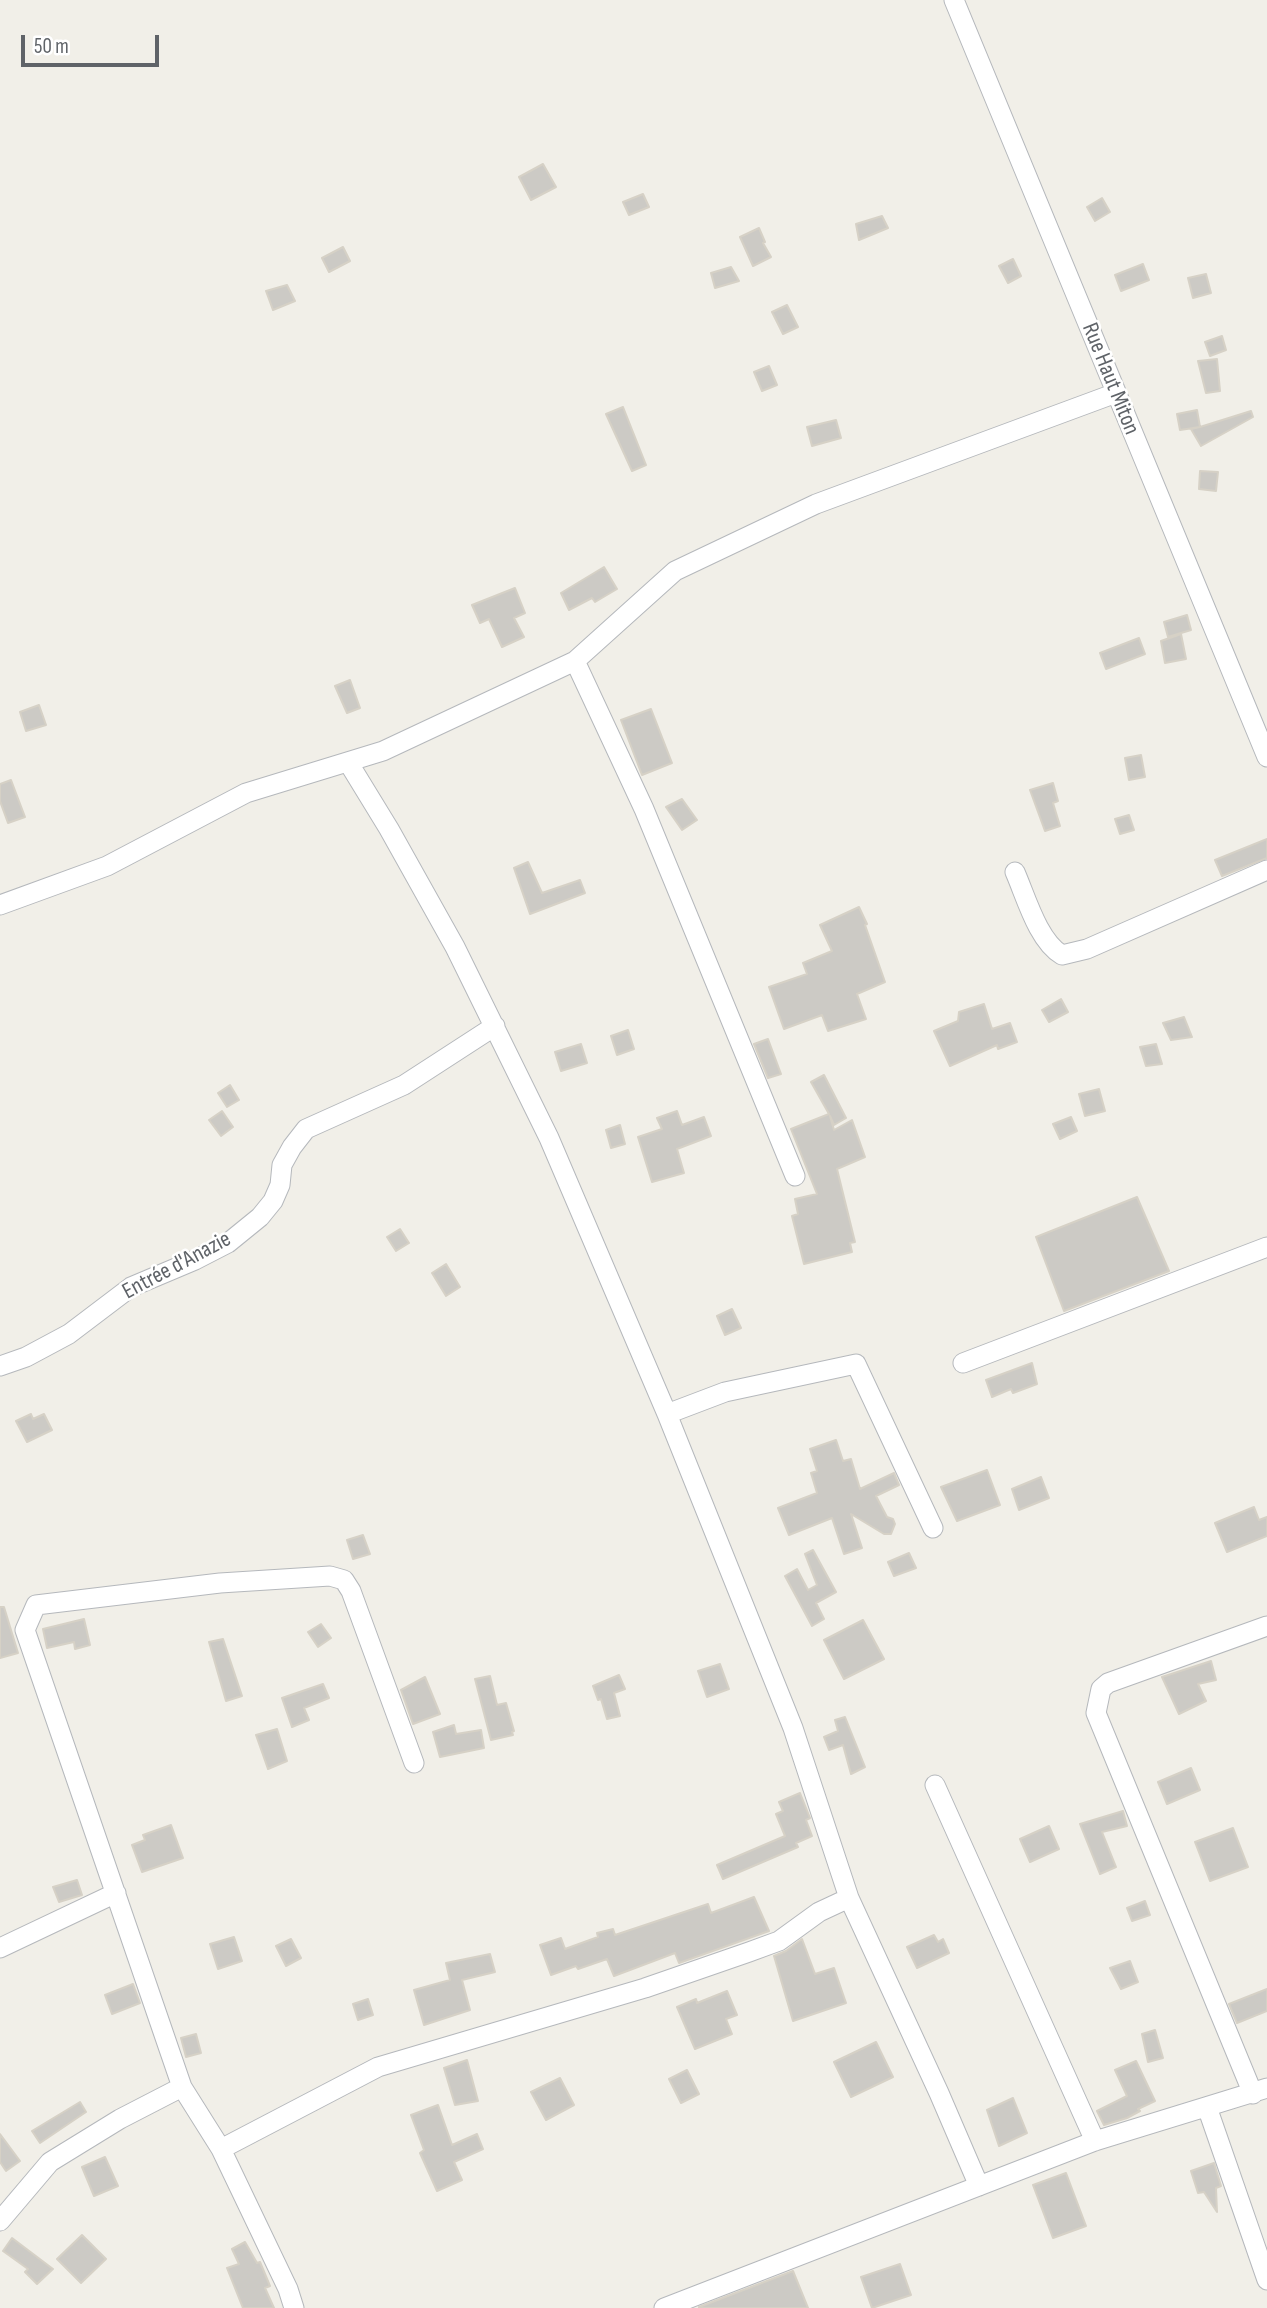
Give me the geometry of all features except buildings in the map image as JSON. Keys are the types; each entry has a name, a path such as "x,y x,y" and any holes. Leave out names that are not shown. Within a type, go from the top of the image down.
{"street":[{"name":"Rue Haut Miton","path":"954,0 1267,757"},
{"path":"0,905 107,866 246,793 383,751 575,661 675,571 816,504 1116,393"},
{"path":"575,661 644,809 795,1176"},
{"path":"348,762 389,828 495,1026 549,1138 667,1415 793,1728 849,1898 979,2186"},
{"path":"1015,872 1044,938 1052,950 1062,956 1087,948 1267,870"},
{"name":"Entrée d'Anazie","path":"0,1366 26,1357 69,1334 131,1287 195,1260 228,1242 260,1217 273,1201 280,1185 282,1165 306,1129 404,1085 495,1026"},
{"path":"963,1363 1267,1247"},
{"path":"667,1415 724,1392 856,1364 933,1528"},
{"path":"293,2308 288,2290 221,2149 182,2087 25,1630 36,1605 220,1583 330,1576 344,1580 351,1591 414,1763"},
{"path":"664,2308 1095,2141 1260,2091 1096,1713 1101,1689 1108,1682 1267,1626"},
{"path":"935,1785 1095,2141"},
{"path":"0,1948 116,1893"},
{"path":"221,2149 378,2067 645,1988 749,1952 779,1941 819,1912 849,1898"},
{"path":"0,2221 50,2162 120,2119 182,2087"},
{"path":"1207,2107 1267,2280"}]}
